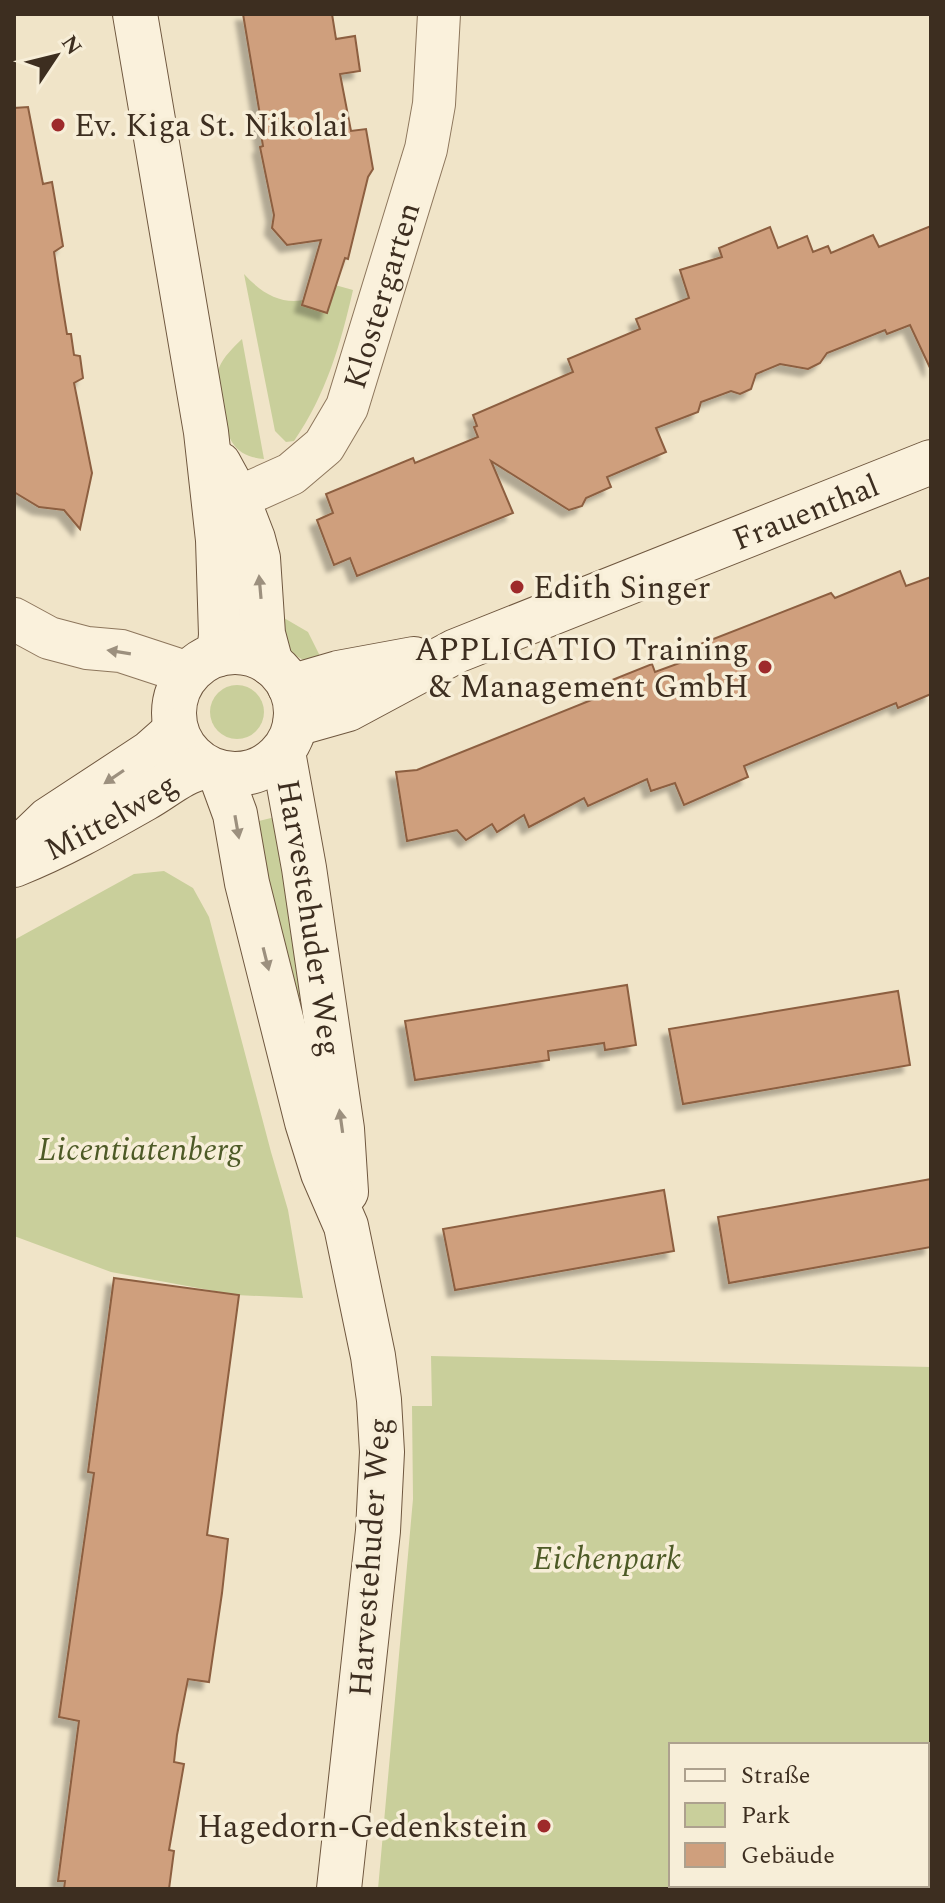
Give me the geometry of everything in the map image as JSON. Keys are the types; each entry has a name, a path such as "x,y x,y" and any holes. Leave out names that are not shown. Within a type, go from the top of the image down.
{"street":[{"name":"Harvestehuder Weg","path":"135,14 206,432 225,498 258,558 263,634 285,707 304,868 342,1129 346,1226"},
{"name":"Klostergarten","path":"225,498 275,483 309,461 337,428 347,407 426,149 434,104 439,14"},
{"name":"Frauenthal","path":"285,707 348,709 456,651 931,462"},
{"name":"Harvestehuder Weg","path":"225,498 219,579 204,663 181,682 174,703 176,730 186,751 212,770 236,775 252,772 274,760 285,707"},
{"path":"14,619 49,638 87,648 204,663 246,653 285,707"},
{"name":"Mittelweg","path":"14,852 48,820 150,753 176,730"},
{"name":"Mittelweg","path":"14,865 64,845 190,770 212,770"},
{"name":"Harvestehuder Weg","path":"212,770 235,814 247,883 307,1122 323,1173 346,1226 379,1400 382,1452 372,1594 339,1889"}],"green space":[{"path":"244,274 265,292 287,300 310,298 335,285 353,290 331,368 315,405 294,441 286,442 275,431"},
{"path":"242,339 264,459 245,454 235,446 229,436 221,405 219,368"},
{"path":"284,618 308,632 320,656 305,661 286,650"},
{"path":"237,685 256,693 264,712 256,731 237,739 218,731 210,712 218,693"},
{"path":"283,815 326,1109 251,823"},
{"name":"Licentiatenberg","path":"164,871 193,888 209,917 288,1210 303,1298 236,1295 111,1272 14,1236 14,940 134,874"},
{"name":"Eichenpark","path":"431,1356 931,1367 931,1889 378,1889 413,1499 412,1406 432,1406"}],"building":[{"path":"243,14 332,14 336,39 355,36 360,71 340,74 351,131 366,129 373,169 368,177 348,259 345,258 327,313 302,305 321,240 287,245 272,228 274,215 260,147 263,146 260,115"},
{"path":"28,107 43,184 52,182 63,246 54,252 58,279 67,334 71,334 74,355 80,356 83,378 74,383 92,473 80,529 64,510 39,507 14,492 14,108"},
{"path":"931,226 931,370 910,325 887,334 885,330 827,353 820,363 808,369 780,364 756,374 751,389 740,394 731,391 701,402 698,412 656,428 666,452 607,477 611,487 586,498 582,506 569,510 491,461 513,513 357,576 350,558 334,565 317,520 333,513 326,494 413,458 415,463 478,437 473,415 573,372 568,359 640,329 636,319 689,298 680,270 722,257 719,248 770,227 778,248 807,236 813,252 828,246 831,253 873,235 879,247"},
{"path":"900,571 906,586 931,577 931,694 898,708 896,703 744,766 748,777 684,805 675,783 651,791 647,779 588,806 584,798 529,827 524,815 497,832 492,824 466,840 457,830 407,841 396,772 417,770 594,699 591,693 608,686 612,680 652,664 655,672 696,657 698,645 831,593 835,598"},
{"path":"627,985 636,1045 605,1050 604,1043 548,1051 549,1060 415,1080 405,1021"},
{"path":"898,991 910,1065 683,1104 669,1029"},
{"path":"931,1179 931,1247 729,1283 718,1217"},
{"path":"664,1190 674,1251 455,1290 443,1229"},
{"path":"114,1278 239,1295 207,1535 228,1539 222,1593 209,1682 188,1679 177,1735 174,1762 184,1764 169,1850 174,1851 169,1889 64,1889 65,1881 58,1881 79,1721 59,1717 94,1473 88,1472"}],"place":[{"name":"Ev. Kiga St. Nikolai","path":"58,125"},
{"name":"Edith Singer","path":"517,587"},
{"name":"APPLICATIO Training & Management GmbH","path":"765,667"},
{"name":"Hagedorn-Gedenkstein","path":"544,1826"}]}
